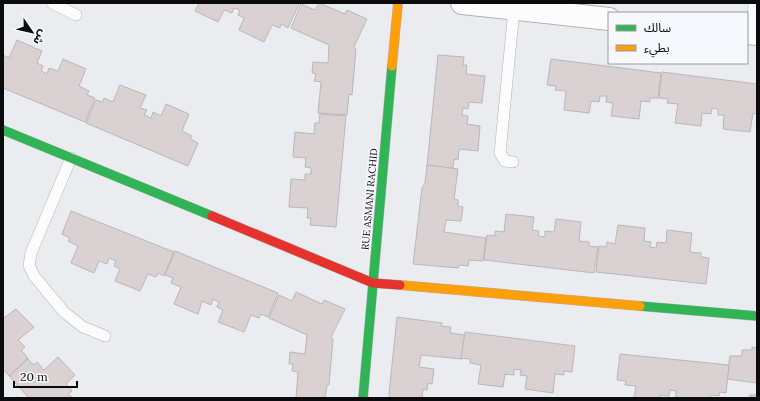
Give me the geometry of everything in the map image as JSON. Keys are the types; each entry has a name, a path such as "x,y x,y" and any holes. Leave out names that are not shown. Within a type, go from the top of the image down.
{"street":[{"name":"RUE ASMANI RACHID","path":"363,398 398,3"},
{"path":"462,3 608,19"},
{"path":"3,130 373,283 757,316"}],"lane":[{"path":"52,3 76,15"},
{"path":"752,34 754,3"},
{"path":"513,162 506,161 500,153 514,9"},
{"path":"71,158 31,252 29,265 34,276 64,312 83,327 106,336"}],"building":[{"path":"199,3 299,4 288,28 281,24 280,28 272,25 264,42 239,30 244,18 238,15 240,10 234,8 232,13 224,10 218,22 195,11"},
{"path":"319,3 345,14 347,10 367,19 354,47 356,49 352,95 349,94 347,115 318,113 321,82 314,81 316,74 312,73 313,62 328,63 329,45 291,28 301,4 315,10"},
{"path":"17,40 42,51 37,63 43,66 41,71 47,74 49,68 58,71 63,59 86,69 79,86 89,91 87,95 95,98 85,122 3,88 3,55 9,58"},
{"path":"438,55 464,57 463,65 467,65 466,74 485,76 482,103 469,102 468,109 463,108 462,115 468,116 467,124 480,126 478,151 459,149 458,160 454,159 453,168 427,166"},
{"path":"551,59 661,73 658,98 650,98 650,102 641,101 639,119 611,116 613,103 606,102 607,96 600,96 599,102 591,101 589,113 564,110 566,91 555,90 556,86 547,85"},
{"path":"662,72 757,84 757,114 753,113 750,132 723,129 724,115 718,115 718,109 712,108 711,114 702,113 701,126 675,123 678,104 667,103 668,99 659,98"},
{"path":"120,85 146,95 140,108 147,110 144,115 151,118 153,112 161,116 166,104 189,114 182,131 192,136 190,139 198,143 188,166 86,123 96,100 103,102 104,98 113,102"},
{"path":"320,114 346,116 336,227 310,225 311,218 307,218 308,208 289,207 291,179 305,180 305,174 311,174 311,168 305,167 306,158 293,157 295,132 314,134 315,123 319,123"},
{"path":"427,165 458,169 454,199 458,200 458,206 463,207 461,221 446,220 444,232 486,238 483,261 469,260 468,266 459,265 458,268 413,264 422,188 425,183"},
{"path":"71,211 174,252 164,276 158,273 156,277 148,274 140,291 115,281 120,269 114,266 116,261 109,258 107,264 99,261 94,273 71,263 78,246 68,241 70,238 62,234"},
{"path":"506,214 534,217 532,230 539,231 538,236 545,237 545,231 554,232 556,219 581,222 579,241 589,242 589,246 598,247 594,273 484,260 487,235 495,236 495,231 504,232"},
{"path":"618,225 645,228 644,241 651,242 650,247 656,248 657,242 666,243 667,230 692,233 690,252 701,253 701,257 709,258 706,284 596,272 599,246 606,247 607,242 615,244"},
{"path":"175,251 278,293 268,317 261,314 259,318 251,315 244,332 218,322 223,310 217,307 219,302 213,299 211,305 202,301 198,314 174,304 181,287 171,283 173,278 165,275"},
{"path":"296,292 322,304 324,300 345,309 331,337 333,339 329,385 327,385 325,398 296,398 298,372 292,371 293,364 289,364 290,352 305,354 307,335 269,318 279,295 292,301"},
{"path":"16,309 34,327 18,340 25,347 21,350 28,358 9,376 3,369 3,317 4,318"},
{"path":"397,317 442,323 441,326 451,327 450,333 465,335 462,359 421,355 419,367 434,369 432,384 428,383 427,390 423,389 422,398 390,398 389,394"},
{"path":"465,332 575,346 572,372 564,371 564,375 555,374 553,393 525,389 527,376 520,375 521,370 514,369 514,375 505,374 503,387 478,384 481,365 470,363 470,359 461,358"},
{"path":"752,347 757,348 757,383 727,379 730,356 742,356 742,350 752,350"},
{"path":"620,354 729,365 726,393 720,392 719,396 711,395 710,398 682,398 676,397 676,391 670,390 669,396 660,395 660,398 634,398 636,386 625,385 626,381 617,380"},
{"path":"58,357 75,375 66,384 72,391 68,394 73,398 29,398 9,376 28,359 34,365 37,362 44,370"},
{"path":"750,395 757,395 757,398 750,398"}],"traffic: fast":[{"path":"363,398 392,66"},
{"path":"3,130 212,216"},
{"path":"640,306 757,316"}],"traffic: slow":[{"path":"392,66 398,3"},
{"path":"400,285 640,306"}],"traffic: jam":[{"path":"212,216 373,283 400,285"}]}
